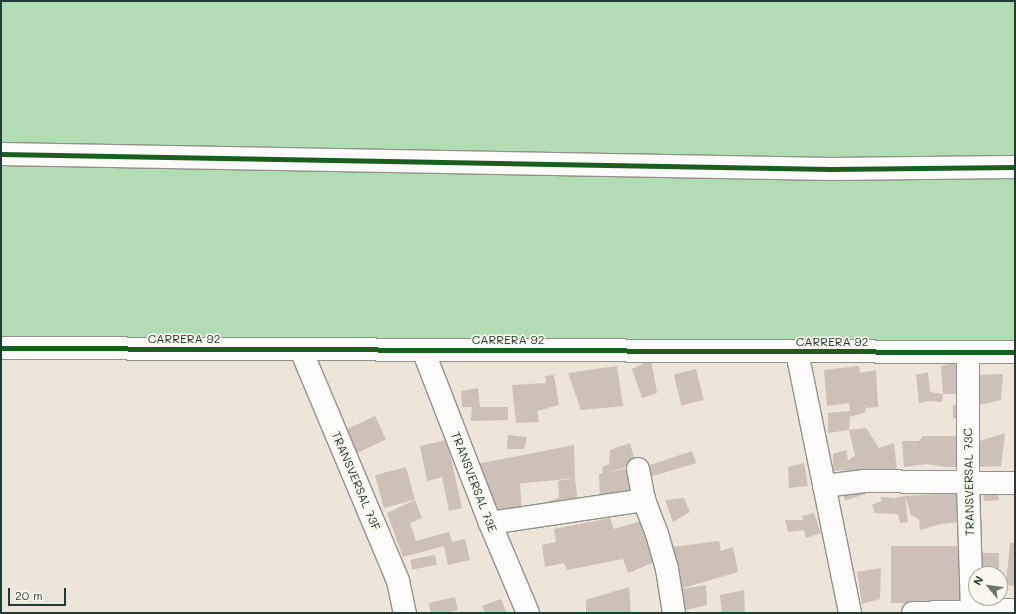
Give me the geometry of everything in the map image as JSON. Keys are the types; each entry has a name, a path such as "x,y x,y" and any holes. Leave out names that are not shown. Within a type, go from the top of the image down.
{"street":[{"path":"1,154 831,169 1015,167"},
{"name":"CARRERA 92","path":"1,348 1015,352"},
{"name":"TRANSVERSAL 73F","path":"301,350 398,581 405,613"},
{"name":"TRANSVERSAL 73E","path":"423,350 490,523 528,613"},
{"path":"797,352 850,613"},
{"name":"TRANSVERSAL 73C","path":"968,353 968,484 972,611"},
{"path":"638,470 644,500 657,534 667,569 674,613"},
{"path":"824,486 864,482 968,484 1015,483"},
{"path":"490,523 644,500"},
{"path":"913,613 1015,610"}],"green space":[{"path":"1,1 1015,1 1015,344 1,344"}],"building":[{"path":"651,360 657,393 642,398 632,369"},
{"path":"960,362 961,394 943,394 941,366"},
{"path":"617,366 623,406 581,410 568,373"},
{"path":"859,366 860,373 876,370 878,407 865,408 866,412 850,417 849,403 827,406 824,370"},
{"path":"696,369 704,400 681,406 674,375"},
{"path":"928,372 930,392 943,394 942,402 929,401 919,403 916,375"},
{"path":"1003,374 1001,400 980,405 980,375"},
{"path":"554,375 559,405 537,411 539,422 516,423 512,385 546,383 545,376"},
{"path":"478,388 480,407 508,407 508,420 471,421 472,407 462,407 461,391"},
{"path":"953,405 962,405 962,418 953,418"},
{"path":"850,411 849,430 828,433 828,413"},
{"path":"375,416 386,440 356,454 345,430"},
{"path":"866,428 879,448 894,443 897,470 880,469 845,478 843,470 833,471 833,454 846,450 848,460 855,456 849,430"},
{"path":"1005,433 1001,466 977,467 977,442"},
{"path":"508,435 527,437 524,449 507,449"},
{"path":"923,436 962,436 962,467 946,467 927,464 904,467 902,441 919,441"},
{"path":"447,440 462,508 449,511 442,477 427,481 420,446"},
{"path":"630,443 636,465 607,472 632,468 634,497 600,502 599,474 603,473 602,467 609,464 610,450"},
{"path":"574,445 575,478 515,484 520,484 522,513 493,513 477,464"},
{"path":"692,451 696,463 646,478 644,467"},
{"path":"804,463 808,486 789,488 788,467"},
{"path":"406,467 415,500 384,508 375,475"},
{"path":"575,478 578,505 547,512 546,502 559,498 558,481"},
{"path":"864,485 867,494 845,501 842,492"},
{"path":"998,489 999,500 984,501 983,490"},
{"path":"961,490 961,522 941,524 920,530 919,519 911,515 905,496 937,494"},
{"path":"905,496 908,522 900,523 898,514 875,513 872,505 882,501 880,497 895,498"},
{"path":"684,498 690,512 673,522 665,500"},
{"path":"415,500 422,518 410,523 416,541 449,532 452,542 465,539 470,560 448,565 444,546 403,557 387,513"},
{"path":"814,513 821,533 806,538 804,530 788,532 785,520 803,520 802,516"},
{"path":"610,518 614,529 641,521 657,561 628,573 623,559 567,570 564,563 545,567 542,545 556,542 554,529"},
{"path":"719,541 721,551 733,547 738,572 676,590 672,547"},
{"path":"1010,543 1015,543 1015,586 1008,585"},
{"path":"891,546 964,546 964,603 891,603"},
{"path":"980,553 999,553 999,566 980,566"},
{"path":"435,555 437,565 412,570 410,560"},
{"path":"881,568 880,599 862,604 857,572"},
{"path":"706,585 707,605 677,612 676,590"},
{"path":"629,587 631,613 586,613 586,600"},
{"path":"744,590 745,613 722,613 720,595"},
{"path":"455,597 458,610 445,613 431,613 429,603"},
{"path":"501,599 507,613 485,613 482,606"}],"cycle path":[{"path":"1,154 831,169 1015,167"},
{"path":"1,348 1015,352"}]}
